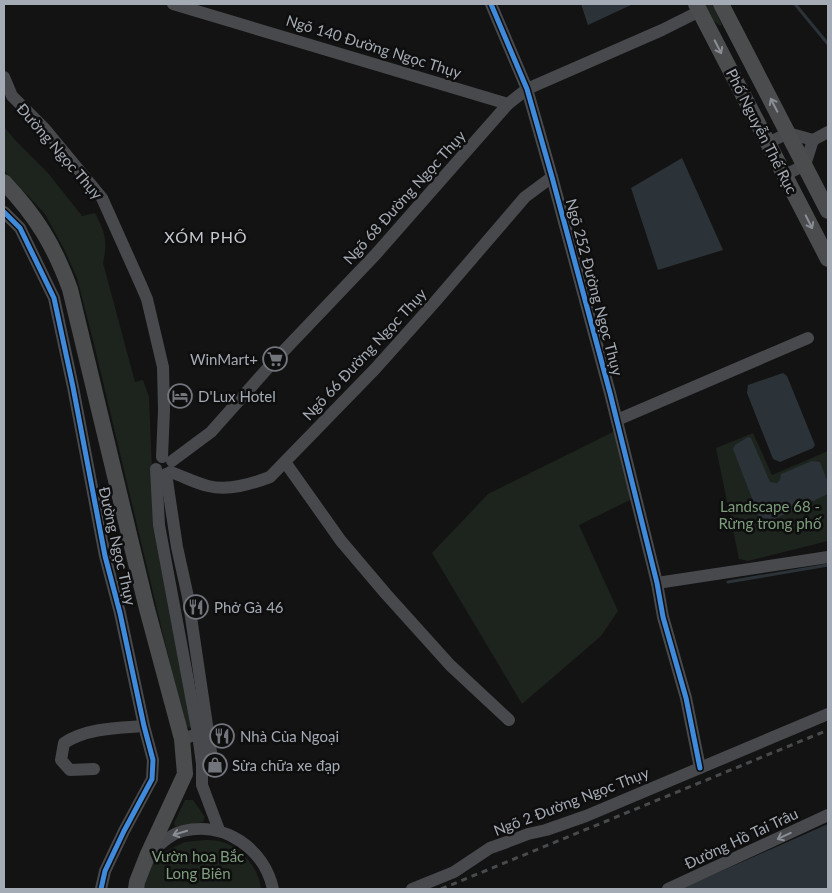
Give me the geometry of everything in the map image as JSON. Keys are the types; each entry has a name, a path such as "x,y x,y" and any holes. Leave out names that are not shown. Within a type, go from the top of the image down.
{"main road":[{"name":"Phố Nguyễn Thế Rục","path":"721,4 828,211"},
{"name":"Phố Nguyễn Thế Rục","path":"698,7 828,259"},
{"name":"Đường Ngọc Thụy","path":"9,188 46,235 59,258 70,289 147,609 182,739 185,774 148,854 136,889"}],"street":[{"name":"Ngõ 140 Đường Ngọc Thụy","path":"173,4 508,104"},
{"path":"480,4 491,4"},
{"name":"Ngõ 252 Đường Ngọc Thụy","path":"491,4 527,89 552,177 617,420 657,583 663,617 686,698 700,768"},
{"name":"Ngõ 68 Đường Ngọc Thụy","path":"165,467 210,432 275,360 376,254 508,104 527,89 662,30 698,7"},
{"name":"Đường Ngọc Thụy","path":"4,77 12,96 45,129 102,198 147,299 163,367 165,467 159,525 198,734 202,764 202,785 218,830"},
{"path":"785,175 804,165 813,140 828,132"},
{"path":"768,143 788,133 813,140"},
{"name":"Ngõ 66 Đường Ngọc Thụy","path":"165,467 208,486 232,487 253,484 270,477 401,339 525,197 552,177"},
{"name":"Đường Ngọc Thụy","path":"4,212 20,228 54,298 73,387 104,556 120,613 144,726 154,760 152,779 105,871 101,889"},
{"path":"617,420 808,338"},
{"path":"285,462 341,541 386,594 450,665 509,720"},
{"path":"165,467 177,547 187,590 212,759"},
{"path":"657,583 828,557"},
{"name":"Ngõ 2 Đường Ngọc Thụy","path":"412,889 454,872 490,848 586,816 828,714"},
{"path":"94,769 70,770 61,760 64,743 74,737 99,730 144,726"},
{"path":"182,739 198,734"},
{"path":"185,774 202,785"},
{"name":"Đường Hồ Tai Trâu","path":"668,889 828,815"},
{"name":"Đường Ngọc Thụy","path":"148,854 169,836 182,831 204,828 218,830 251,847 264,866 274,889"}],"green space":[{"path":"705,4 712,4 722,25 720,26 714,21"},
{"path":"4,127 48,173 82,216 95,213 103,231 105,249 103,263 135,382 143,380 149,397 153,491 190,728 185,727 77,278 45,214 4,170"},
{"path":"615,431 632,499 579,525 618,611 601,636 522,704 432,553 488,494"},
{"name":"Landscape 68 - Rừng trong phố","path":"753,433 772,475 828,451 828,541 748,561 739,559 716,448"},
{"path":"185,800 193,800 205,817 203,822 175,827 174,823"},
{"name":"Vườn hoa Bắc Long Biên","path":"204,840 227,844 248,859 257,873 261,889 136,889 155,856 185,842"}],"shaded area":[{"path":"581,4 631,4 631,5 588,25"},
{"path":"682,158 723,250 658,270 631,188"},
{"path":"783,373 787,376 815,445 813,448 780,462 773,459 747,393 748,385"},
{"path":"748,437 751,438 770,482 777,483 780,480 781,474 812,461 820,462 828,483 828,494 768,522 760,519 733,449 735,445"},
{"path":"828,824 828,889 681,889"}],"waterway":[{"path":"795,4 828,44"},
{"path":"728,582 828,565"}],"railway":[{"path":"441,889 828,730"}],"cycle path":[{"path":"491,4 527,89 552,177 610,393 657,583 663,617 686,698 700,768"},
{"path":"4,212 20,228 54,298 105,556 120,613 153,760 152,779 105,871 101,889"}],"place":[{"name":"WinMart+","path":"275,359"},
{"name":"D'Lux Hotel","path":"180,396"},
{"name":"Phở Gà 46","path":"196,607"},
{"name":"Nhà Của Ngoại","path":"222,736"},
{"name":"Sửa chữa xe đạp","path":"215,765"}],"district":[{"name":"XÓM PHÔ","path":"206,236"}]}
